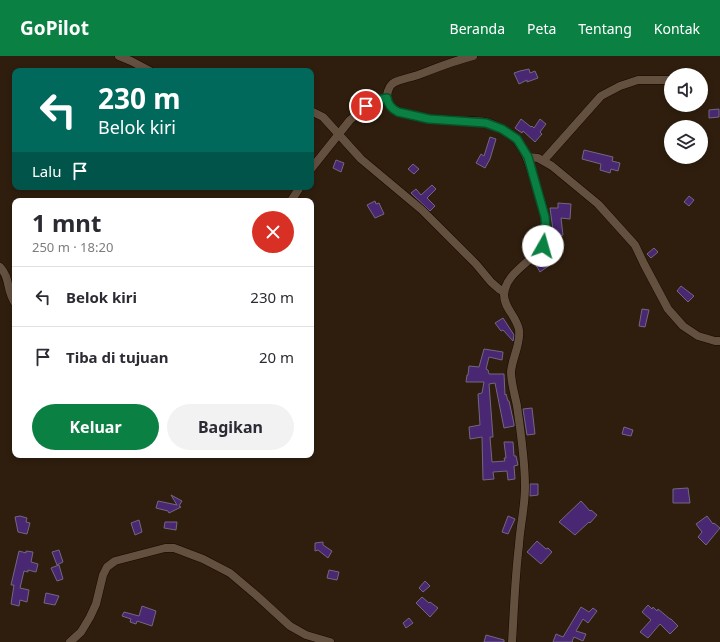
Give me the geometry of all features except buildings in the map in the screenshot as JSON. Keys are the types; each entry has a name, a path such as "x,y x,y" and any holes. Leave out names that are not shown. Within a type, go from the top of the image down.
{"street":[{"path":"119,56 145,68"},
{"path":"473,56 455,60 418,75 398,81 390,87 387,98 388,103 394,110 411,116 429,119 486,123 502,129 517,139 528,157 545,217 546,231 543,246 536,255 509,281 504,292 504,300 508,309 515,318 519,330 518,342 511,371 521,436 525,487 524,511 516,572 512,642"},
{"path":"544,160 601,96 620,86 638,80 664,80"},
{"path":"314,165 338,133 350,120 373,101 387,98"},
{"path":"314,112 323,116 361,159 422,210 476,264 491,282 504,292"},
{"path":"528,157 544,160 598,204 620,226 636,245 644,264 668,309 683,326 698,336 720,341"},
{"path":"0,267 6,274 9,293 12,298"},
{"path":"70,642 81,632 90,617 96,604 100,586 107,567 122,559 165,548 174,548 203,559 230,574 290,626 306,636 330,642"}],"route":[{"path":"366,106 373,101 387,98 388,103 398,112 429,119 486,123 502,129 517,139 528,157 545,217 546,231 543,246"}]}
